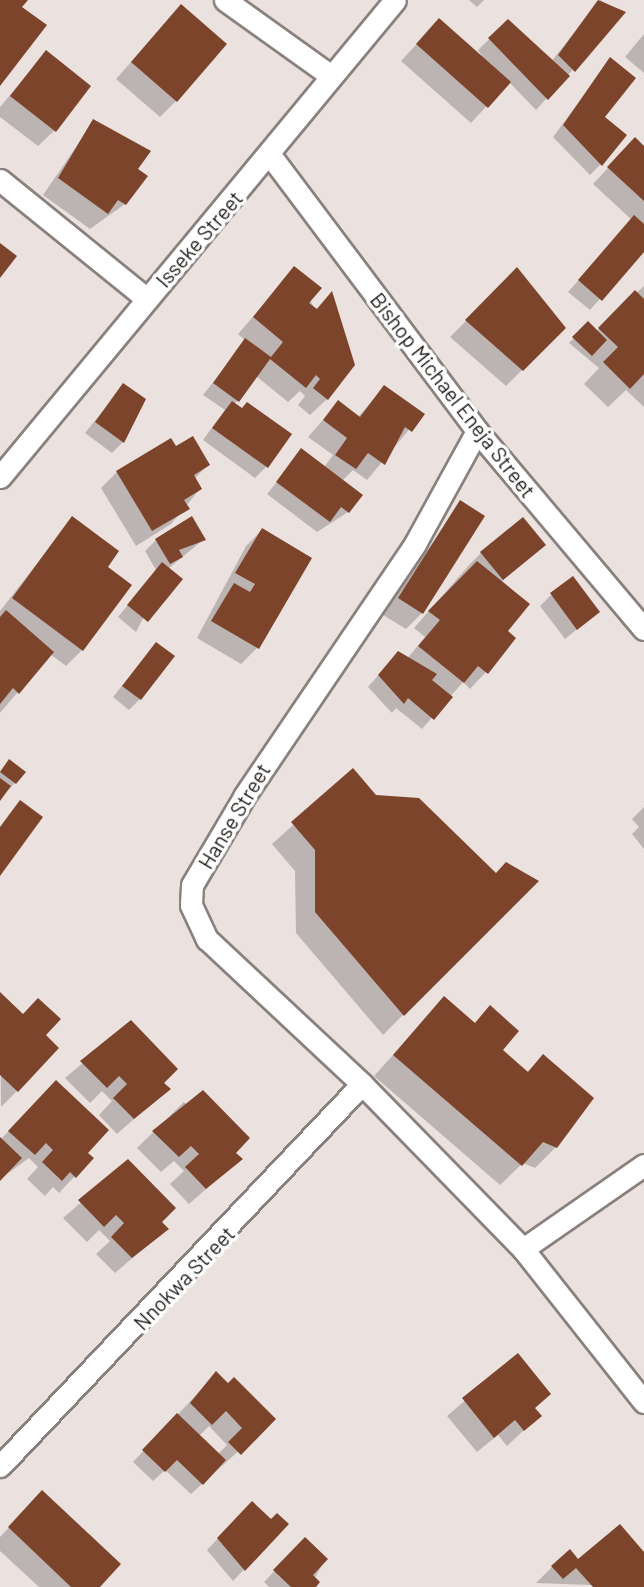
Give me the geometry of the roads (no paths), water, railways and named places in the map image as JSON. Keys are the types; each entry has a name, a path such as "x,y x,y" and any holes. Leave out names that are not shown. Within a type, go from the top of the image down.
{"street":[{"path":"225,0 331,76"},
{"name":"Isseke Street","path":"0,477 396,0"},
{"name":"Bishop Michael Eneja Street","path":"270,155 477,431 644,629"},
{"path":"0,180 147,299"},
{"name":"Hanse Street","path":"477,431 415,544 310,694 192,885 195,921 207,939 362,1084 523,1249 644,1402"},
{"name":"Nnokwa Street","path":"0,1466 362,1084"},
{"path":"523,1249 644,1165"}]}
